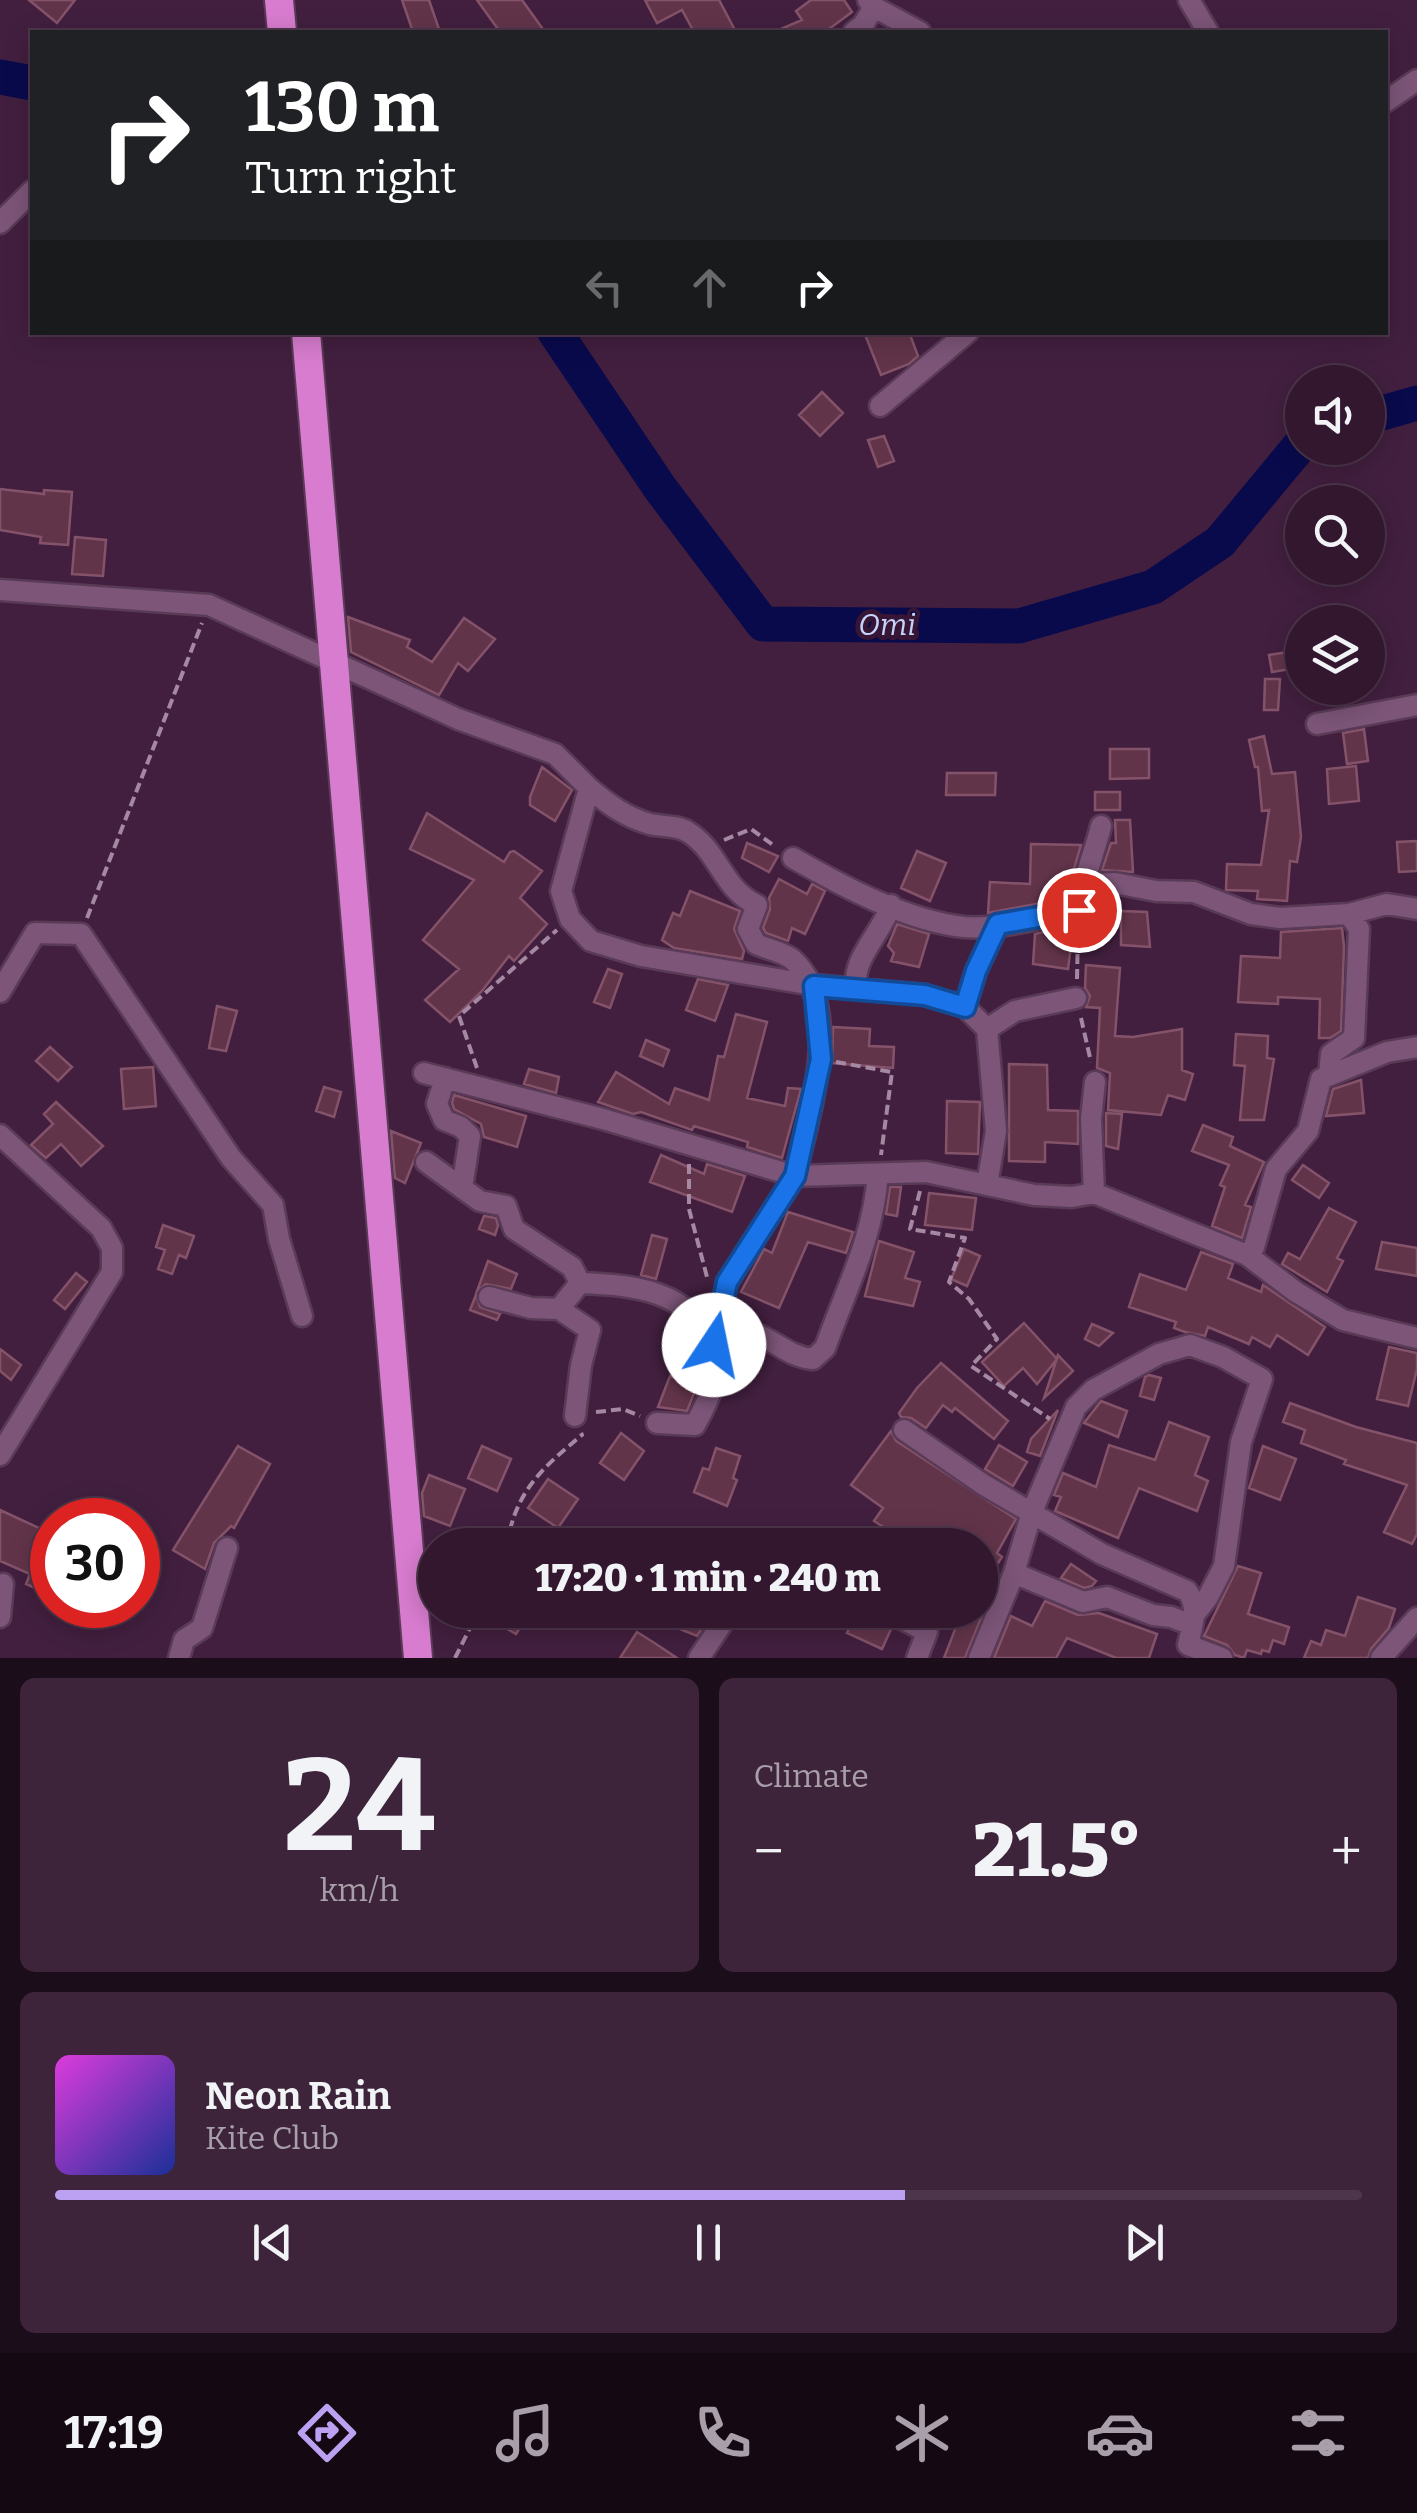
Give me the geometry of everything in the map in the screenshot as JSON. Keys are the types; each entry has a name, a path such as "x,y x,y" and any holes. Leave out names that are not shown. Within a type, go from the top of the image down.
{"highway":[{"path":"279,0 282,30"},
{"path":"306,335 418,1658"}],"street":[{"path":"1188,0 1207,30"},
{"path":"857,30 864,25 871,4 916,30"},
{"path":"1388,100 1417,80"},
{"path":"0,222 30,193"},
{"path":"880,406 964,335"},
{"path":"0,590 209,605 458,719 555,754 617,811 650,824 686,830 706,848 738,897 756,905 748,929 756,944 790,957 814,986 821,1059 795,1176 727,1282 714,1345"},
{"path":"1317,724 1417,705"},
{"path":"589,788 561,892 570,919 591,941 642,956 814,986 925,995 965,1007 987,1029 996,1131 987,1184"},
{"path":"793,858 891,905 966,927 998,924 1079,910 1081,885 1093,862 1100,826"},
{"path":"1081,885 1115,883 1156,891 1194,892 1251,914 1280,918 1349,914 1387,904 1417,910"},
{"path":"857,989 854,976 891,905"},
{"path":"1329,1075 1331,1054 1354,1038 1358,929 1349,914"},
{"path":"965,1007 976,971 998,924"},
{"path":"0,992 36,933 81,934 230,1158 273,1205 302,1316"},
{"path":"987,1029 1016,1011 1076,998"},
{"path":"1247,1256 1254,1247 1276,1169 1308,1131 1321,1080 1387,1052 1417,1046"},
{"path":"462,1188 470,1136 444,1120 436,1104 434,1076 795,1176 926,1172 1034,1195 1072,1197 1094,1193 1247,1256 1343,1320 1417,1338"},
{"path":"1094,1193 1091,1120 1095,1082"},
{"path":"0,1136 101,1228 112,1248 112,1272 0,1456"},
{"path":"426,1162 480,1200 506,1206 514,1230 572,1267 580,1284"},
{"path":"714,1345 741,1330 779,1343 800,1358 813,1359 825,1348 864,1249 875,1212 878,1174"},
{"path":"559,1308 580,1284 616,1284 688,1307 705,1325 717,1360 715,1384 695,1425 657,1423"},
{"path":"489,1297 531,1308 559,1308 590,1330 574,1416"},
{"path":"979,1658 1014,1573 1032,1512 1076,1407 1093,1390 1158,1354 1190,1346 1222,1357 1262,1380 1241,1442 1225,1536 1224,1566 1194,1619"},
{"path":"904,1430 984,1485 1102,1554 1177,1584 1193,1599 1194,1619 1188,1645 1222,1658"},
{"path":"179,1658 184,1640 202,1628 227,1548"},
{"path":"1014,1573 1083,1602 1107,1597 1152,1614 1194,1619"},
{"path":"0,1617 2,1584"},
{"path":"1381,1658 1417,1618"},
{"path":"699,1658 719,1628"},
{"path":"917,1658 927,1632 919,1628"}],"path":[{"path":"81,934 209,605"},
{"path":"706,848 750,829 793,858"},
{"path":"1079,910 1076,998 1095,1082"},
{"path":"484,1087 459,1016 570,919"},
{"path":"821,1059 892,1072 878,1174"},
{"path":"689,1144 688,1209 707,1278"},
{"path":"926,1172 910,1229 966,1238 949,1282 968,1299 998,1339 971,1366 1066,1430"},
{"path":"510,1528 530,1483 582,1436 574,1416 623,1408 657,1423"},
{"path":"456,1658 470,1628"}],"building":[{"path":"29,0 75,0 57,23"},
{"path":"402,0 429,0 439,30 412,30"},
{"path":"477,0 522,0 544,30 499,30"},
{"path":"645,0 719,0 735,30 693,30 682,10 657,23"},
{"path":"811,0 844,0 852,12 828,30 779,30 802,20 796,11"},
{"path":"865,335 910,335 918,356 909,364 881,375"},
{"path":"822,392 843,413 820,436 799,415"},
{"path":"884,436 894,461 878,467 868,440"},
{"path":"0,489 44,494 44,490 72,492 68,545 40,543 41,537 0,530"},
{"path":"75,537 106,540 103,576 72,574"},
{"path":"348,617 410,640 407,647 432,662 464,618 495,639 468,671 458,663 439,695 351,652"},
{"path":"1285,652 1285,670 1272,672 1269,655"},
{"path":"1265,679 1280,679 1278,710 1264,710"},
{"path":"1364,729 1368,761 1347,764 1343,733"},
{"path":"1264,736 1272,774 1295,772 1301,837 1297,862 1290,861 1287,901 1257,899 1258,891 1226,890 1227,864 1261,865 1269,810 1262,811 1258,767 1249,740"},
{"path":"1110,749 1149,749 1149,778 1110,779"},
{"path":"1356,766 1359,801 1329,804 1327,769"},
{"path":"542,767 572,790 555,821 530,805"},
{"path":"947,773 996,773 995,795 946,795"},
{"path":"1095,792 1120,792 1120,810 1095,810"},
{"path":"427,813 504,862 514,851 542,871 520,898 547,924 514,961 509,956 482,991 450,1022 425,1000 459,969 423,940 474,880 410,849"},
{"path":"1115,820 1130,820 1133,872 1102,870 1111,843 1116,843"},
{"path":"1417,841 1417,871 1399,872 1397,842"},
{"path":"747,843 778,856 769,872 742,858"},
{"path":"1031,844 1081,845 1073,872 1063,872 1062,899 988,913 990,882 1030,884"},
{"path":"917,851 946,863 930,901 901,888"},
{"path":"779,879 807,894 812,884 825,891 805,934 792,928 788,941 766,933 763,928 770,909 769,898"},
{"path":"690,891 740,911 734,929 744,951 742,959 674,948 662,940 673,913 680,916"},
{"path":"1121,911 1147,912 1150,947 1121,945"},
{"path":"897,924 929,934 919,967 891,961 894,953 888,946"},
{"path":"1061,928 1073,930 1068,969 1033,964 1035,934"},
{"path":"1342,928 1341,1031 1330,1038 1319,1038 1320,999 1278,997 1278,1004 1238,1002 1241,956 1280,958 1281,932"},
{"path":"1086,965 1120,968 1115,1036 1182,1029 1182,1070 1193,1074 1185,1100 1168,1095 1161,1115 1108,1110 1110,1073 1097,1068 1100,1008 1086,1007 1090,996 1085,988"},
{"path":"608,969 622,974 610,1008 594,1002"},
{"path":"698,979 728,985 715,1021 686,1010"},
{"path":"217,1006 237,1011 226,1051 209,1048"},
{"path":"736,1014 767,1022 747,1098 785,1106 788,1088 801,1089 782,1158 747,1147 748,1142 598,1102 616,1072 669,1104 675,1088 709,1100 718,1056 724,1057"},
{"path":"833,1027 870,1029 869,1046 894,1047 893,1068 832,1063"},
{"path":"1236,1034 1268,1036 1267,1058 1274,1059 1264,1120 1240,1120 1245,1066 1234,1065"},
{"path":"646,1040 669,1050 663,1066 640,1056"},
{"path":"50,1047 72,1067 58,1081 36,1061"},
{"path":"1009,1064 1047,1065 1048,1110 1078,1111 1078,1144 1045,1142 1045,1162 1009,1161"},
{"path":"153,1067 156,1106 124,1109 121,1069"},
{"path":"529,1069 559,1077 556,1093 524,1084"},
{"path":"1361,1080 1364,1113 1326,1116 1333,1089"},
{"path":"324,1087 341,1092 334,1117 316,1111"},
{"path":"454,1095 526,1116 517,1147 484,1137 481,1124 454,1109"},
{"path":"947,1101 980,1102 978,1154 946,1153"},
{"path":"56,1102 103,1146 81,1166 61,1144 46,1158 31,1145 53,1124 44,1114"},
{"path":"1106,1113 1122,1114 1118,1149 1106,1146"},
{"path":"1203,1125 1233,1137 1230,1146 1264,1162 1245,1205 1251,1207 1242,1238 1212,1226 1225,1187 1220,1185 1229,1165 1192,1151"},
{"path":"391,1131 421,1143 405,1183 395,1178"},
{"path":"661,1155 704,1174 707,1164 745,1176 732,1212 650,1182"},
{"path":"1303,1165 1329,1183 1319,1198 1292,1180"},
{"path":"890,1187 901,1187 897,1216 886,1214"},
{"path":"929,1193 976,1198 972,1230 925,1225"},
{"path":"1329,1208 1356,1222 1337,1258 1343,1261 1327,1292 1282,1264 1288,1253 1300,1259"},
{"path":"788,1212 853,1232 846,1253 808,1242 779,1308 741,1292 764,1249 772,1253"},
{"path":"484,1216 496,1218 495,1235 479,1229"},
{"path":"163,1225 194,1236 186,1258 179,1255 172,1274 158,1269 165,1250 156,1247"},
{"path":"652,1235 667,1239 656,1279 641,1275"},
{"path":"879,1241 914,1252 905,1278 920,1282 913,1306 865,1296"},
{"path":"1382,1242 1417,1248 1417,1276 1376,1269"},
{"path":"964,1249 980,1256 967,1286 951,1279"},
{"path":"1201,1252 1233,1264 1228,1278 1261,1292 1263,1285 1325,1327 1308,1355 1277,1335 1270,1347 1252,1337 1249,1344 1208,1327 1205,1336 1174,1328 1176,1322 1129,1307 1140,1274 1186,1290"},
{"path":"488,1261 517,1274 511,1289 486,1284 477,1291"},
{"path":"76,1273 87,1282 65,1309 54,1300"},
{"path":"476,1295 480,1307 500,1314 497,1320 470,1310"},
{"path":"1024,1323 1057,1359 1037,1384 1023,1368 1004,1386 982,1362"},
{"path":"1092,1324 1113,1333 1099,1346 1085,1339"},
{"path":"1389,1347 1417,1353 1408,1406 1377,1399"},
{"path":"0,1349 21,1365 11,1380 0,1371"},
{"path":"1058,1355 1073,1371 1044,1398"},
{"path":"941,1363 1008,1421 994,1439 955,1408 952,1412 943,1405 926,1428 911,1418 901,1417 899,1413 917,1388"},
{"path":"1149,1375 1161,1378 1154,1400 1140,1396"},
{"path":"670,1376 697,1386 687,1411 658,1407"},
{"path":"1101,1401 1127,1411 1118,1437 1084,1423"},
{"path":"1290,1403 1356,1427 1417,1443 1417,1534 1412,1544 1384,1532 1407,1485 1344,1464 1346,1460 1301,1443 1305,1430 1283,1422"},
{"path":"1058,1410 1040,1456 1027,1452 1031,1439"},
{"path":"1169,1422 1209,1437 1195,1475 1208,1481 1197,1511 1139,1488 1118,1538 1055,1511 1061,1497 1054,1495 1063,1473 1096,1487 1109,1445 1155,1460"},
{"path":"891,1431 896,1441 1016,1519 998,1551 998,1528 885,1528 874,1521 883,1508 851,1485"},
{"path":"621,1433 644,1451 624,1480 600,1463"},
{"path":"999,1445 1027,1462 1013,1486 985,1469"},
{"path":"238,1446 270,1464 234,1528 231,1526 214,1543 205,1569 173,1550"},
{"path":"482,1446 511,1459 497,1491 468,1478"},
{"path":"1263,1446 1296,1459 1280,1500 1249,1488"},
{"path":"716,1448 740,1456 733,1478 737,1480 727,1506 694,1492 703,1468 709,1470"},
{"path":"429,1475 465,1489 450,1526 424,1516 422,1493"},
{"path":"548,1479 578,1499 558,1528 528,1508"},
{"path":"0,1510 30,1524 30,1574 0,1561"},
{"path":"1071,1564 1096,1581 1092,1586 1084,1588 1061,1578"},
{"path":"1238,1566 1261,1573 1248,1614 1289,1627 1284,1644 1273,1640 1269,1652 1247,1650 1244,1658 1235,1655 1227,1645 1204,1636"},
{"path":"1358,1597 1395,1609 1389,1628 1368,1658 1304,1658 1311,1641 1321,1645 1326,1630 1345,1636"},
{"path":"1045,1601 1078,1615 1099,1613 1157,1634 1149,1658 1116,1658 1067,1638 1056,1658 994,1658 1011,1616 1032,1626"},
{"path":"677,1628 702,1628 697,1636"},
{"path":"849,1628 891,1629 882,1649 847,1633"},
{"path":"956,1628 977,1628 965,1658 944,1658"},
{"path":"637,1632 656,1644 677,1658 620,1658"}],"waterway":[{"name":"Omi","path":"0,77 30,83"},
{"name":"Omi","path":"557,335 660,488 763,624 1019,626 1153,587 1220,542 1285,464"},
{"name":"Omi","path":"1385,412 1417,403"}],"route":[{"path":"714,1345 727,1282 795,1176 821,1059 814,986 925,995 965,1007 976,971 998,924 1079,910"}]}
